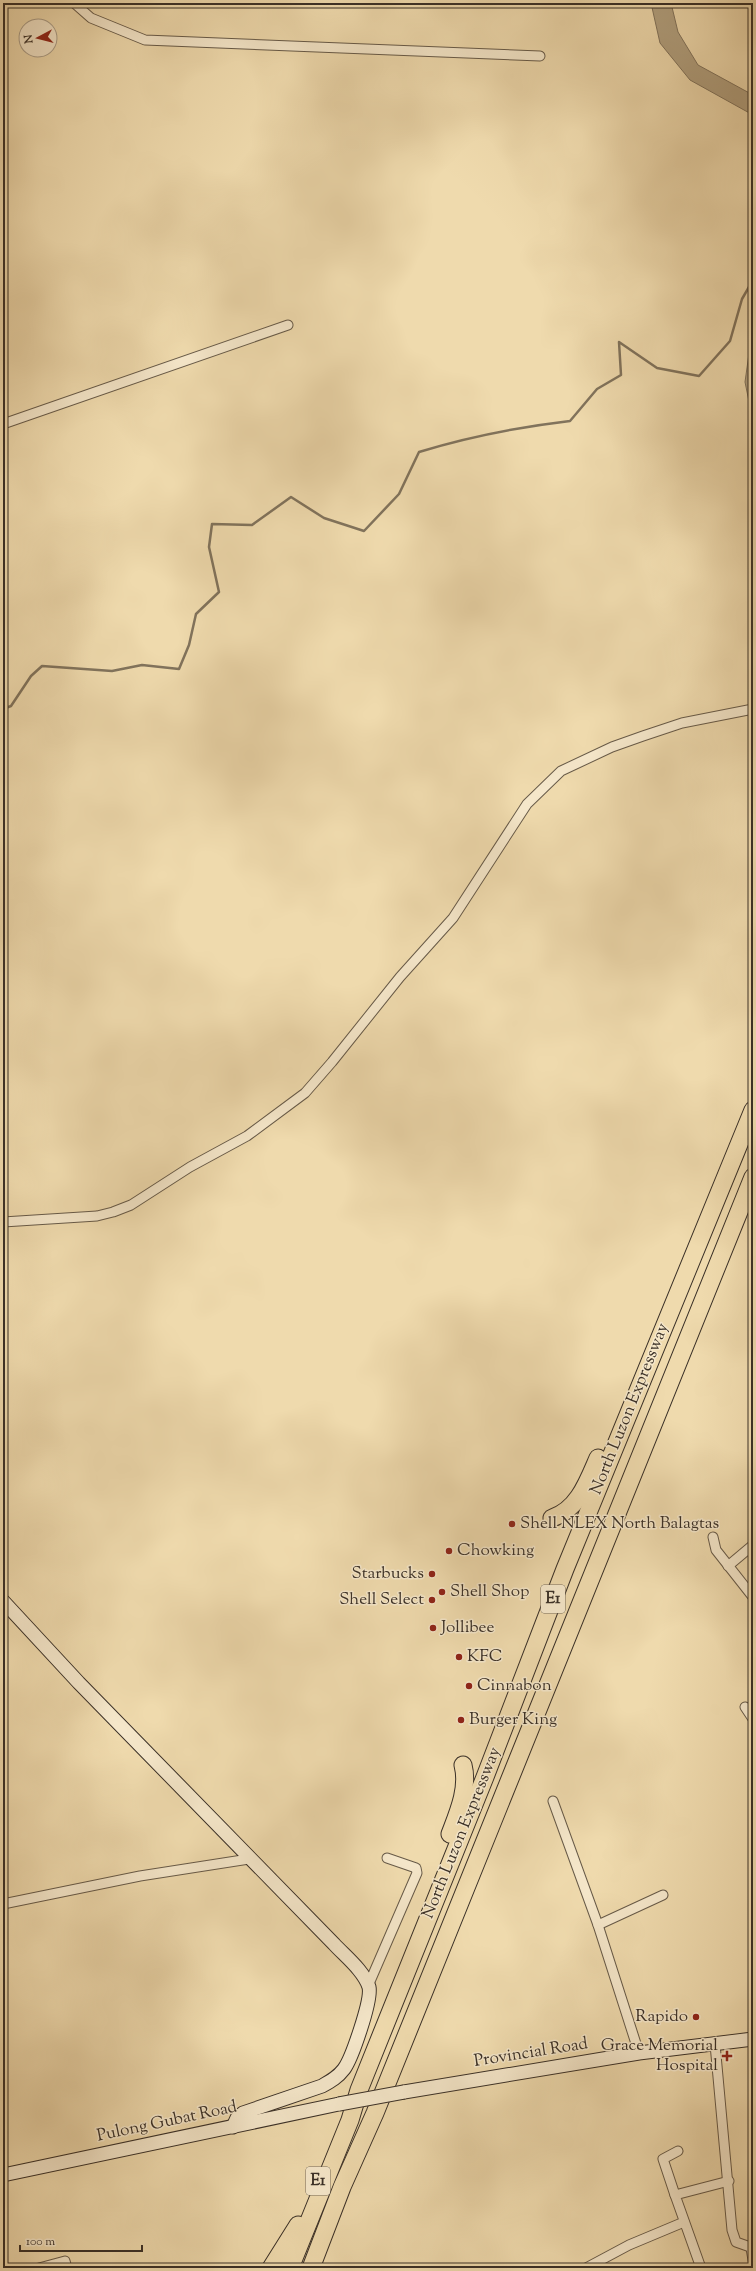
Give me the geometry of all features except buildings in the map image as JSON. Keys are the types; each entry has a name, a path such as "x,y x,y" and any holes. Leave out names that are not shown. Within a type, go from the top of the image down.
{"highway":[{"name":"North Luzon Expressway","path":"290,2268 350,2120 359,2090 484,1778 565,1569 753,1110"},
{"name":"North Luzon Expressway","path":"310,2268 342,2187 375,2112 753,1177"},
{"path":"552,1518 562,1515 572,1507 580,1495 608,1436 653,1331 684,1277"},
{"path":"384,2027 430,1887 456,1820 465,1778 463,1765"},
{"name":"E1","path":"271,2268 300,2222 359,2090"},
{"name":"E1","path":"323,2268 375,2112"}],"main road":[{"path":"3,1601 362,1975 368,1986 369,1995 356,2045 344,2069 334,2080 322,2086 243,2113 237,2118 234,2127"},
{"name":"Provincial Road","path":"339,2104 639,2054 753,2038"},
{"name":"Pulong Gubat Road","path":"3,2175 339,2104"}],"street":[{"path":"74,3 91,18 145,40 540,56"},
{"path":"3,424 288,325"},
{"path":"3,1222 97,1216 113,1212 130,1205 190,1167 247,1136 305,1093 332,1062 400,977 453,918 527,804 561,771 612,747 682,723 753,709"},
{"path":"713,1537 716,1550 753,1596"},
{"path":"728,1566 753,1545"},
{"path":"745,1707 753,1719"},
{"path":"553,1801 598,1925 639,2054"},
{"path":"368,1986 417,1872 416,1868 387,1858"},
{"path":"3,1904 140,1876 249,1859"},
{"path":"598,1925 663,1895"},
{"path":"715,2044 729,2182 732,2230 736,2242 752,2248 753,2260"},
{"path":"678,2151 663,2159 701,2268"},
{"path":"675,2195 729,2182"},
{"path":"586,2268 629,2245 684,2222"},
{"path":"39,2268 64,2261 67,2268"}],"shaded area":[{"path":"651,3 671,3 678,32 698,65 753,95 753,115 690,80 660,43"},
{"path":"753,325 753,421 745,382"}],"waterway":[{"path":"3,709 11,706 31,676 42,666 112,671 142,665 179,669 189,645 196,614 219,592 209,547 212,524 252,525 291,497 324,518 364,531 399,494 419,452 494,433 570,421 597,389 621,375 619,342 657,368 699,376 730,341 742,299 753,280"}],"place":[{"name":"Shell NLEX North Balagtas","path":"512,1524"},
{"name":"Chowking","path":"449,1551"},
{"name":"Starbucks","path":"432,1574"},
{"name":"Shell Shop","path":"442,1592"},
{"name":"Shell Select","path":"432,1600"},
{"name":"Jollibee","path":"433,1628"},
{"name":"KFC","path":"459,1657"},
{"name":"Cinnabon","path":"469,1686"},
{"name":"Burger King","path":"461,1720"},
{"name":"Rapido","path":"696,2017"},
{"name":"Grace Memorial Hospital","path":"727,2056"}]}
